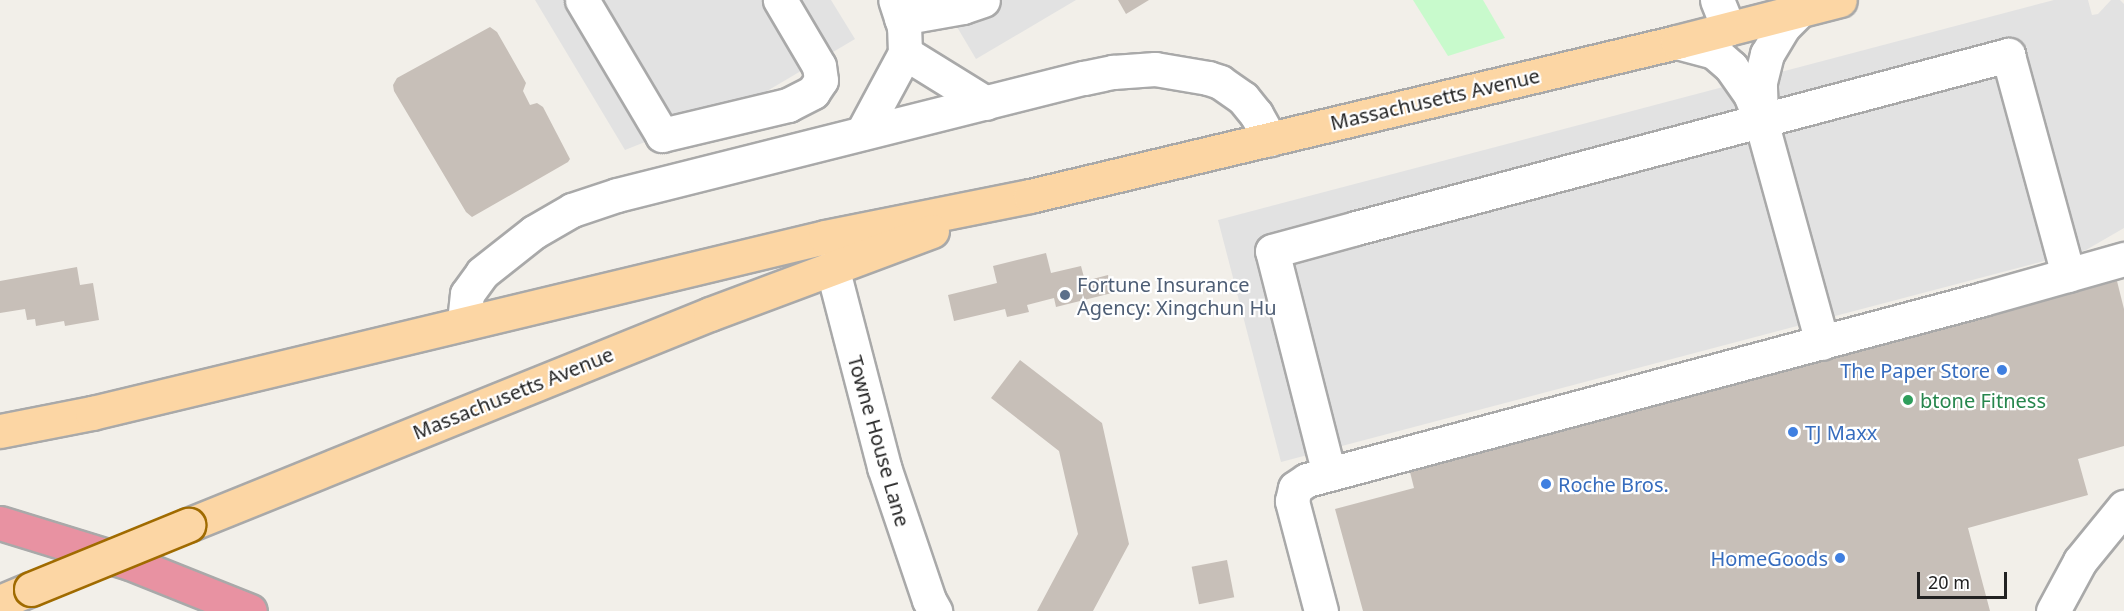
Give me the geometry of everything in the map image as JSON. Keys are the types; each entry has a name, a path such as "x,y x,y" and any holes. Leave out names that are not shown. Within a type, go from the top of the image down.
{"highway":[{"path":"0,523 130,563 250,611"}],"main road":[{"name":"Massachusetts Avenue","path":"0,431 92,413 464,321 837,234 1030,195 1677,42 1723,14 1840,0"},
{"name":"Massachusetts Avenue","path":"0,602 710,314 1030,195"}],"street":[{"path":"582,0 662,135 788,105 813,92 821,80 819,66 780,0"},
{"path":"862,133 905,53 898,9 963,7 983,0"},
{"path":"1761,121 1760,81 1764,62 1777,35 1805,5"},
{"path":"1677,42 1702,47 1723,58 1750,94 1761,121 1821,343"},
{"path":"905,53 986,103"},
{"path":"1329,474 1272,251 2008,55 2068,275"},
{"path":"464,321 465,303 476,279 509,249 559,217 617,195 1113,72 1170,70 1208,78 1233,90 1250,106 1270,139"},
{"path":"1321,611 1292,501 1295,488 1300,483 2124,259"},
{"name":"Towne House Lane","path":"832,267 884,467 929,600 935,611"},
{"path":"2053,611 2080,561 2124,507"}],"green space":[{"path":"1413,0 1483,0 1505,38 1448,56"}],"shaded area":[{"path":"535,0 831,0 855,39 757,97 625,150"},
{"path":"941,0 1076,0 976,59"},
{"path":"2054,0 2088,0 2092,15 2098,14 2111,0 2120,0 2124,4 2124,228 2086,250 1281,462 1218,220"}],"building":[{"path":"1118,0 1149,0 1126,14"},
{"path":"490,27 497,32 526,83 523,91 530,105 537,103 543,107 570,159 472,217 466,212 394,91 393,85 397,78"},
{"path":"1046,253 1051,273 1081,266 1085,281 1108,275 1112,293 1056,307 1054,298 1027,305 1029,312 1007,317 1005,309 954,321 948,295 997,283 993,266"},
{"path":"77,267 80,285 93,283 99,320 65,326 64,321 36,326 35,319 27,320 25,309 0,313 0,281"},
{"path":"2117,281 2124,309 2124,446 2078,459 2088,495 1968,528 1990,611 1363,611 1335,509 1414,488 1410,472"},
{"path":"1020,360 1102,423 1129,544 1093,611 1037,611 1078,534 1059,451 991,398"},
{"path":"1227,560 1234,597 1199,604 1192,567"}],"place":[{"name":"Fortune Insurance Agency: Xingchun Hu","path":"1065,295"},
{"name":"The Paper Store","path":"2002,370"},
{"name":"btone Fitness","path":"1908,400"},
{"name":"TJ Maxx","path":"1793,432"},
{"name":"Roche Bros.","path":"1546,484"},
{"name":"HomeGoods","path":"1840,558"}]}
